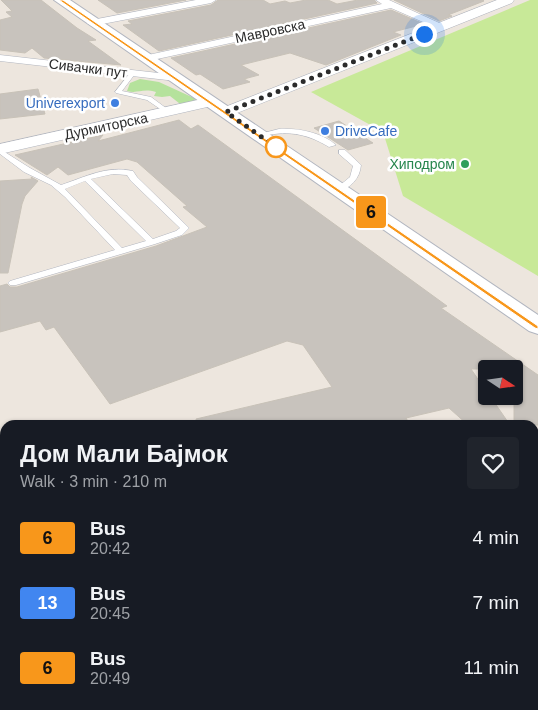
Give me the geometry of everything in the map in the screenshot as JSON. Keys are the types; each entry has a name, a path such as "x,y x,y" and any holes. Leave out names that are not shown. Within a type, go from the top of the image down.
{"main road":[{"path":"61,0 538,326"}],"street":[{"path":"92,23 211,0"},
{"path":"380,0 442,27"},
{"name":"Дурмиторска","path":"0,150 168,112 219,107 442,27 501,1"},
{"name":"Мавровска","path":"148,58 391,5"},
{"name":"Сивачки пут","path":"0,58 176,78"}],"lane":[{"path":"132,74 118,92 149,98 168,112"},
{"path":"259,135 290,130 317,135 332,145"},
{"path":"0,150 27,170 54,183 60,188 120,251"},
{"path":"338,190 350,183 357,174 357,165 342,152"},
{"path":"13,283 152,242 178,233 185,228 130,173 123,170 110,172 60,188"},
{"path":"86,179 152,242"}],"green space":[{"name":"Хиподром","path":"530,0 538,0 538,276 403,196 383,132 311,92"},
{"path":"140,79 159,82 194,98 196,102 184,107 170,96 154,96 156,92 127,91 130,83"}],"building":[{"path":"1,0 41,0 96,40 88,41 121,65 44,58 32,48 25,53 0,50 0,20 12,17 6,12 12,11"},
{"path":"98,0 186,0 117,13"},
{"path":"218,0 263,0 270,4 306,0 328,0 337,4 358,0 374,0 377,3 159,51 123,25 132,24 128,21 211,5"},
{"path":"394,0 484,1 448,15 452,16 439,21"},
{"path":"391,10 424,24 393,32 401,35 326,65 290,53 241,65 259,75 244,79 250,82 223,89 200,74 196,75 171,58"},
{"path":"38,89 45,114 0,119 0,94"},
{"path":"179,120 191,129 198,125 447,306 441,308 516,360 478,360 478,369 471,369 478,379 478,405 496,405 507,420 462,420 449,408 406,418 407,420 196,420 332,387 303,345 287,341 110,404 54,327 46,330 40,321 0,332 0,286 7,284 10,287 17,287 156,246 207,227 183,207 187,206 137,162 127,159 68,175 58,167 47,175 15,155 103,135 98,141"},
{"path":"339,121 373,143 348,150 314,128"},
{"path":"31,177 38,181 25,196 22,204 8,273 0,273 0,181 32,179"},
{"path":"523,365 538,375 538,420 514,420 514,405 523,405"}],"bus line":[{"name":"6","path":"61,0 538,326"}],"place":[{"name":"Univerexport","path":"115,103"},
{"name":"DriveCafe","path":"325,131"},
{"name":"Хиподром","path":"465,164"}],"route":[{"path":"276,147 226,112 424,34"}]}
